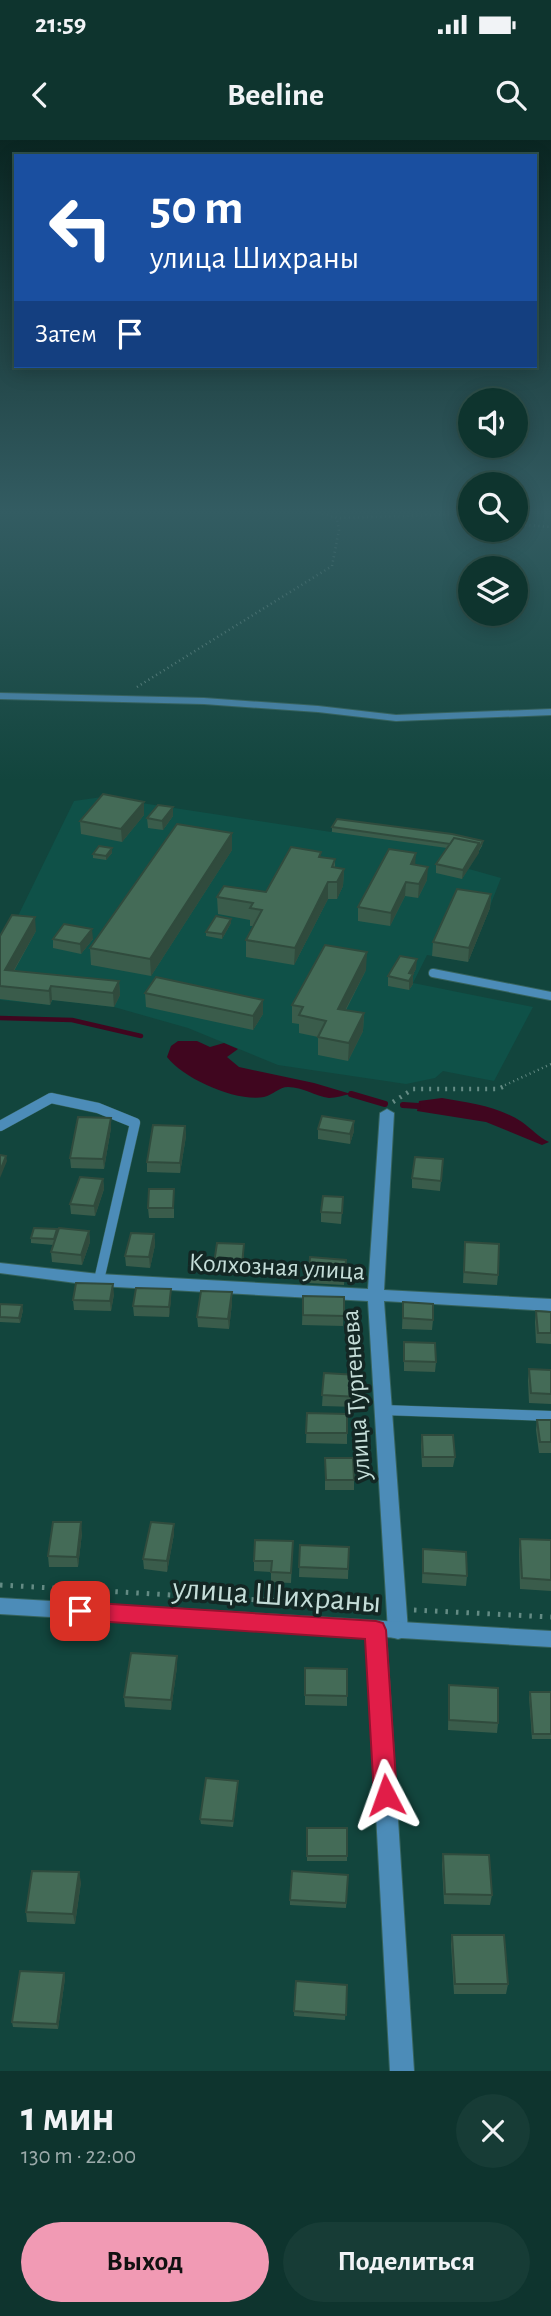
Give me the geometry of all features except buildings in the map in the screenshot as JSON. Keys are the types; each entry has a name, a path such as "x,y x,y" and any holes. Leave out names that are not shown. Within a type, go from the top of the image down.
{"street":[{"path":"0,696 204,701 396,718 551,712"},
{"name":"улица Тургенева","path":"387,1113 376,1296 398,1631"},
{"name":"Колхозная улица","path":"0,1268 99,1280 551,1305"},
{"name":"улица Шихраны","path":"0,1606 551,1639"},
{"path":"376,1630 402,2071"}],"lane":[{"path":"433,973 551,996"},
{"path":"0,1126 51,1098 98,1108 135,1123 99,1280"},
{"path":"383,1410 551,1416"}],"path":[{"path":"116,699 275,601"},
{"path":"387,1113 394,1100 413,1089 498,1089 551,1064"},
{"path":"0,1585 551,1618"}],"shaded area":[{"path":"102,797 331,832 336,824 482,846 469,869 501,878 468,962 427,955 413,983 533,1007 494,1081 443,1071 435,1078 406,1084 278,1065 188,1028 114,1007 53,1000 50,1005 0,1000 0,953 74,801"},
{"path":"178,1041 197,1041 210,1047 224,1043 238,1049 227,1057 239,1067 351,1094 329,1098 288,1087 264,1097 252,1098 225,1092 198,1081 167,1057 171,1046"},
{"path":"442,1098 503,1112 549,1142 542,1145 486,1122 417,1111 419,1101"}],"waterway":[{"path":"0,1018 72,1020 141,1036"},
{"path":"351,1094 385,1104"},
{"path":"403,1105 418,1106"}],"route":[{"path":"80,1611 376,1630 386,1795"}]}
